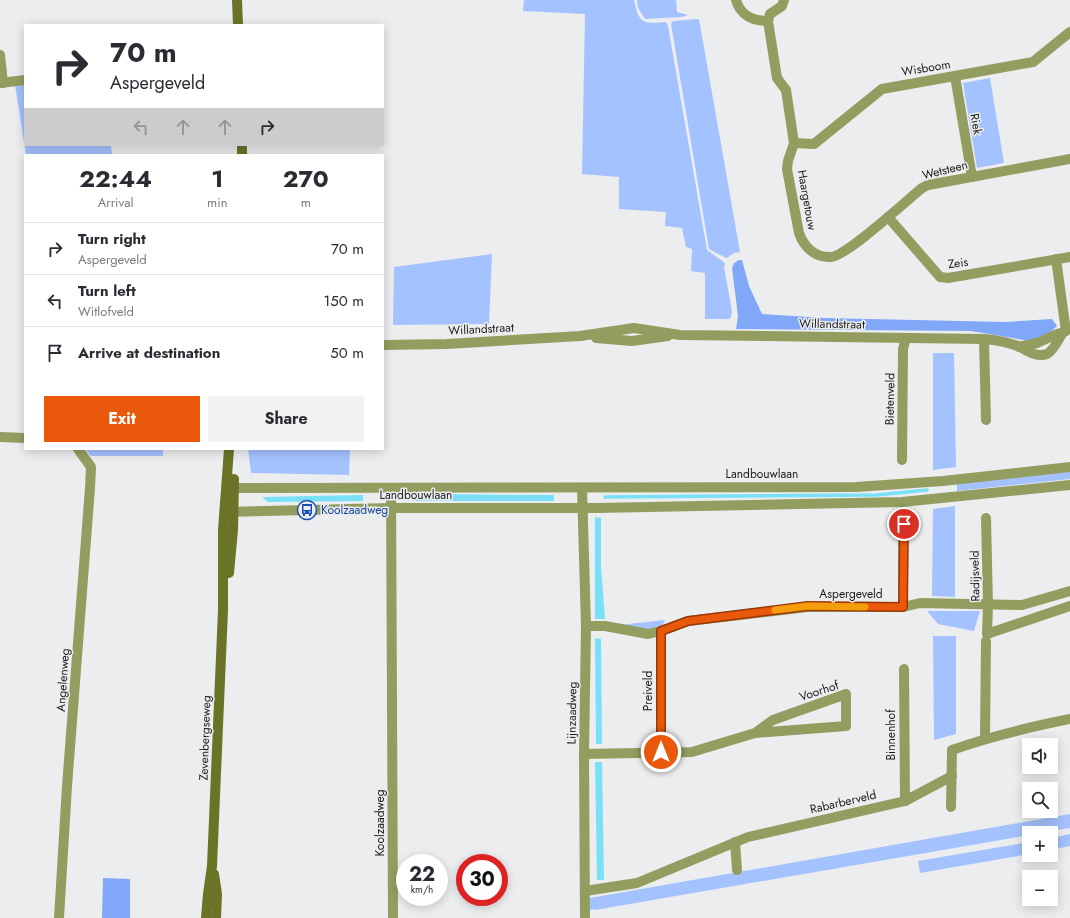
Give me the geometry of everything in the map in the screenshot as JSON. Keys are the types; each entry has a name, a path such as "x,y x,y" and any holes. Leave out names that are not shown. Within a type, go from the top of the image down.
{"street":[{"path":"237,0 238,24"},
{"path":"736,0 743,13 750,18 759,21 768,21 770,14 782,6 784,0"},
{"name":"Haargetouw","path":"768,21 777,78 786,90 794,143 787,169 799,233 803,244"},
{"name":"Wisboom","path":"794,143 814,144 882,89 1033,62 1070,32"},
{"path":"0,55 2,83 24,80"},
{"name":"Riek","path":"955,76 972,177"},
{"name":"Wetsteen","path":"803,244 811,251 832,257 843,252 922,188 928,185 1070,159"},
{"name":"Zeis","path":"888,217 940,277 948,278 1070,257"},
{"path":"1056,259 1066,332"},
{"name":"Willandstraat","path":"384,345 447,344 580,336 632,341 680,334 984,339 1019,347 1037,343 1049,339 1057,334 1066,332"},
{"name":"Bietenveld","path":"902,460 903,349 906,338"},
{"path":"984,339 986,420"},
{"path":"0,436 24,438"},
{"name":"Angelenweg","path":"59,918 91,466 79,450"},
{"name":"Zevenbergseweg","path":"206,918 212,866 223,610 224,530 230,512 229,450"},
{"name":"Zevenbergseweg","path":"230,488 235,450"},
{"name":"Landbouwlaan","path":"230,488 856,488 942,481 1070,467"},
{"path":"942,481 943,498"},
{"name":"Landbouwlaan","path":"230,512 391,508 583,508 902,502 1070,485"},
{"name":"Koolzaadweg","path":"391,488 393,918"},
{"path":"582,488 583,508"},
{"name":"Lijnzaadweg","path":"583,508 586,626 584,754 585,918"},
{"name":"Radijsveld","path":"985,738 986,637 988,605 986,518"},
{"path":"903,607 904,524"},
{"name":"Aspergeveld","path":"586,626 605,626 648,634 688,621 808,606 903,607 920,603 1022,605 1070,591"},
{"path":"986,637 1070,606"},
{"name":"Preiveld","path":"661,631 661,752"},
{"name":"Binnenhof","path":"904,669 905,801"},
{"name":"Voorhof","path":"584,754 692,752 755,733 846,726 846,694 773,720 755,733"},
{"path":"951,807 952,750 985,738 1070,719"},
{"name":"Rabarberveld","path":"585,891 637,883 748,837 905,801 952,776"},
{"path":"735,842 737,870"},
{"name":"Zevenbergseweg","path":"212,866 217,894 216,918"}],"shaded area":[{"path":"524,0 634,0 638,14 643,21 652,23 666,22 668,26 707,250 725,263 724,267 732,311 729,319 705,319 705,273 691,271 692,249 686,247 682,228 665,226 666,212 619,209 619,177 582,174 585,14 523,11"},
{"path":"637,0 676,0 677,12 688,15 682,17 645,19 638,8"},
{"path":"699,19 740,252 734,253 727,258 709,249 671,24 673,21"},
{"path":"990,78 1004,163 977,168 963,83"},
{"path":"15,85 24,85 24,142"},
{"path":"25,146 111,146 112,154 26,154"},
{"path":"492,254 489,324 393,325 394,267"},
{"path":"742,260 749,286 762,314 824,318 1005,322 1052,319 1057,326 1048,334 1029,341 971,331 736,329 738,316 732,268 734,263"},
{"path":"933,353 954,353 956,467 933,470"},
{"path":"86,450 163,450 163,456 91,456"},
{"path":"248,450 350,450 349,475 251,473"},
{"path":"1070,471 1070,479 957,491 957,484"},
{"path":"413,494 554,495 554,501 413,501"},
{"path":"363,495 363,501 268,502 262,497"},
{"path":"955,506 955,597 932,596 933,509"},
{"path":"595,517 601,518 601,566 605,619 595,619"},
{"path":"927,611 980,611 974,631 938,624"},
{"path":"665,620 662,626 648,630 619,625"},
{"path":"933,636 956,636 956,734 934,740"},
{"path":"595,638 601,639 602,744 596,744"},
{"path":"595,762 602,762 604,880 597,880"},
{"path":"1070,814 1070,828 1058,830 1058,826 1022,826 1022,836 590,910 590,898 1047,818 1058,818 1058,816"},
{"path":"1070,834 1070,846 1058,849 1058,837"},
{"path":"1022,843 1022,855 920,873 918,861"},
{"path":"103,878 130,879 130,918 102,918"}],"waterway":[{"path":"605,497 877,495 927,490"}],"slow traffic":[{"path":"775,610 808,606 865,607"}],"place":[{"name":"Koolzaadweg","path":"307,510"}],"route":[{"path":"661,752 661,631 688,621 808,606 903,607 904,524"}]}
